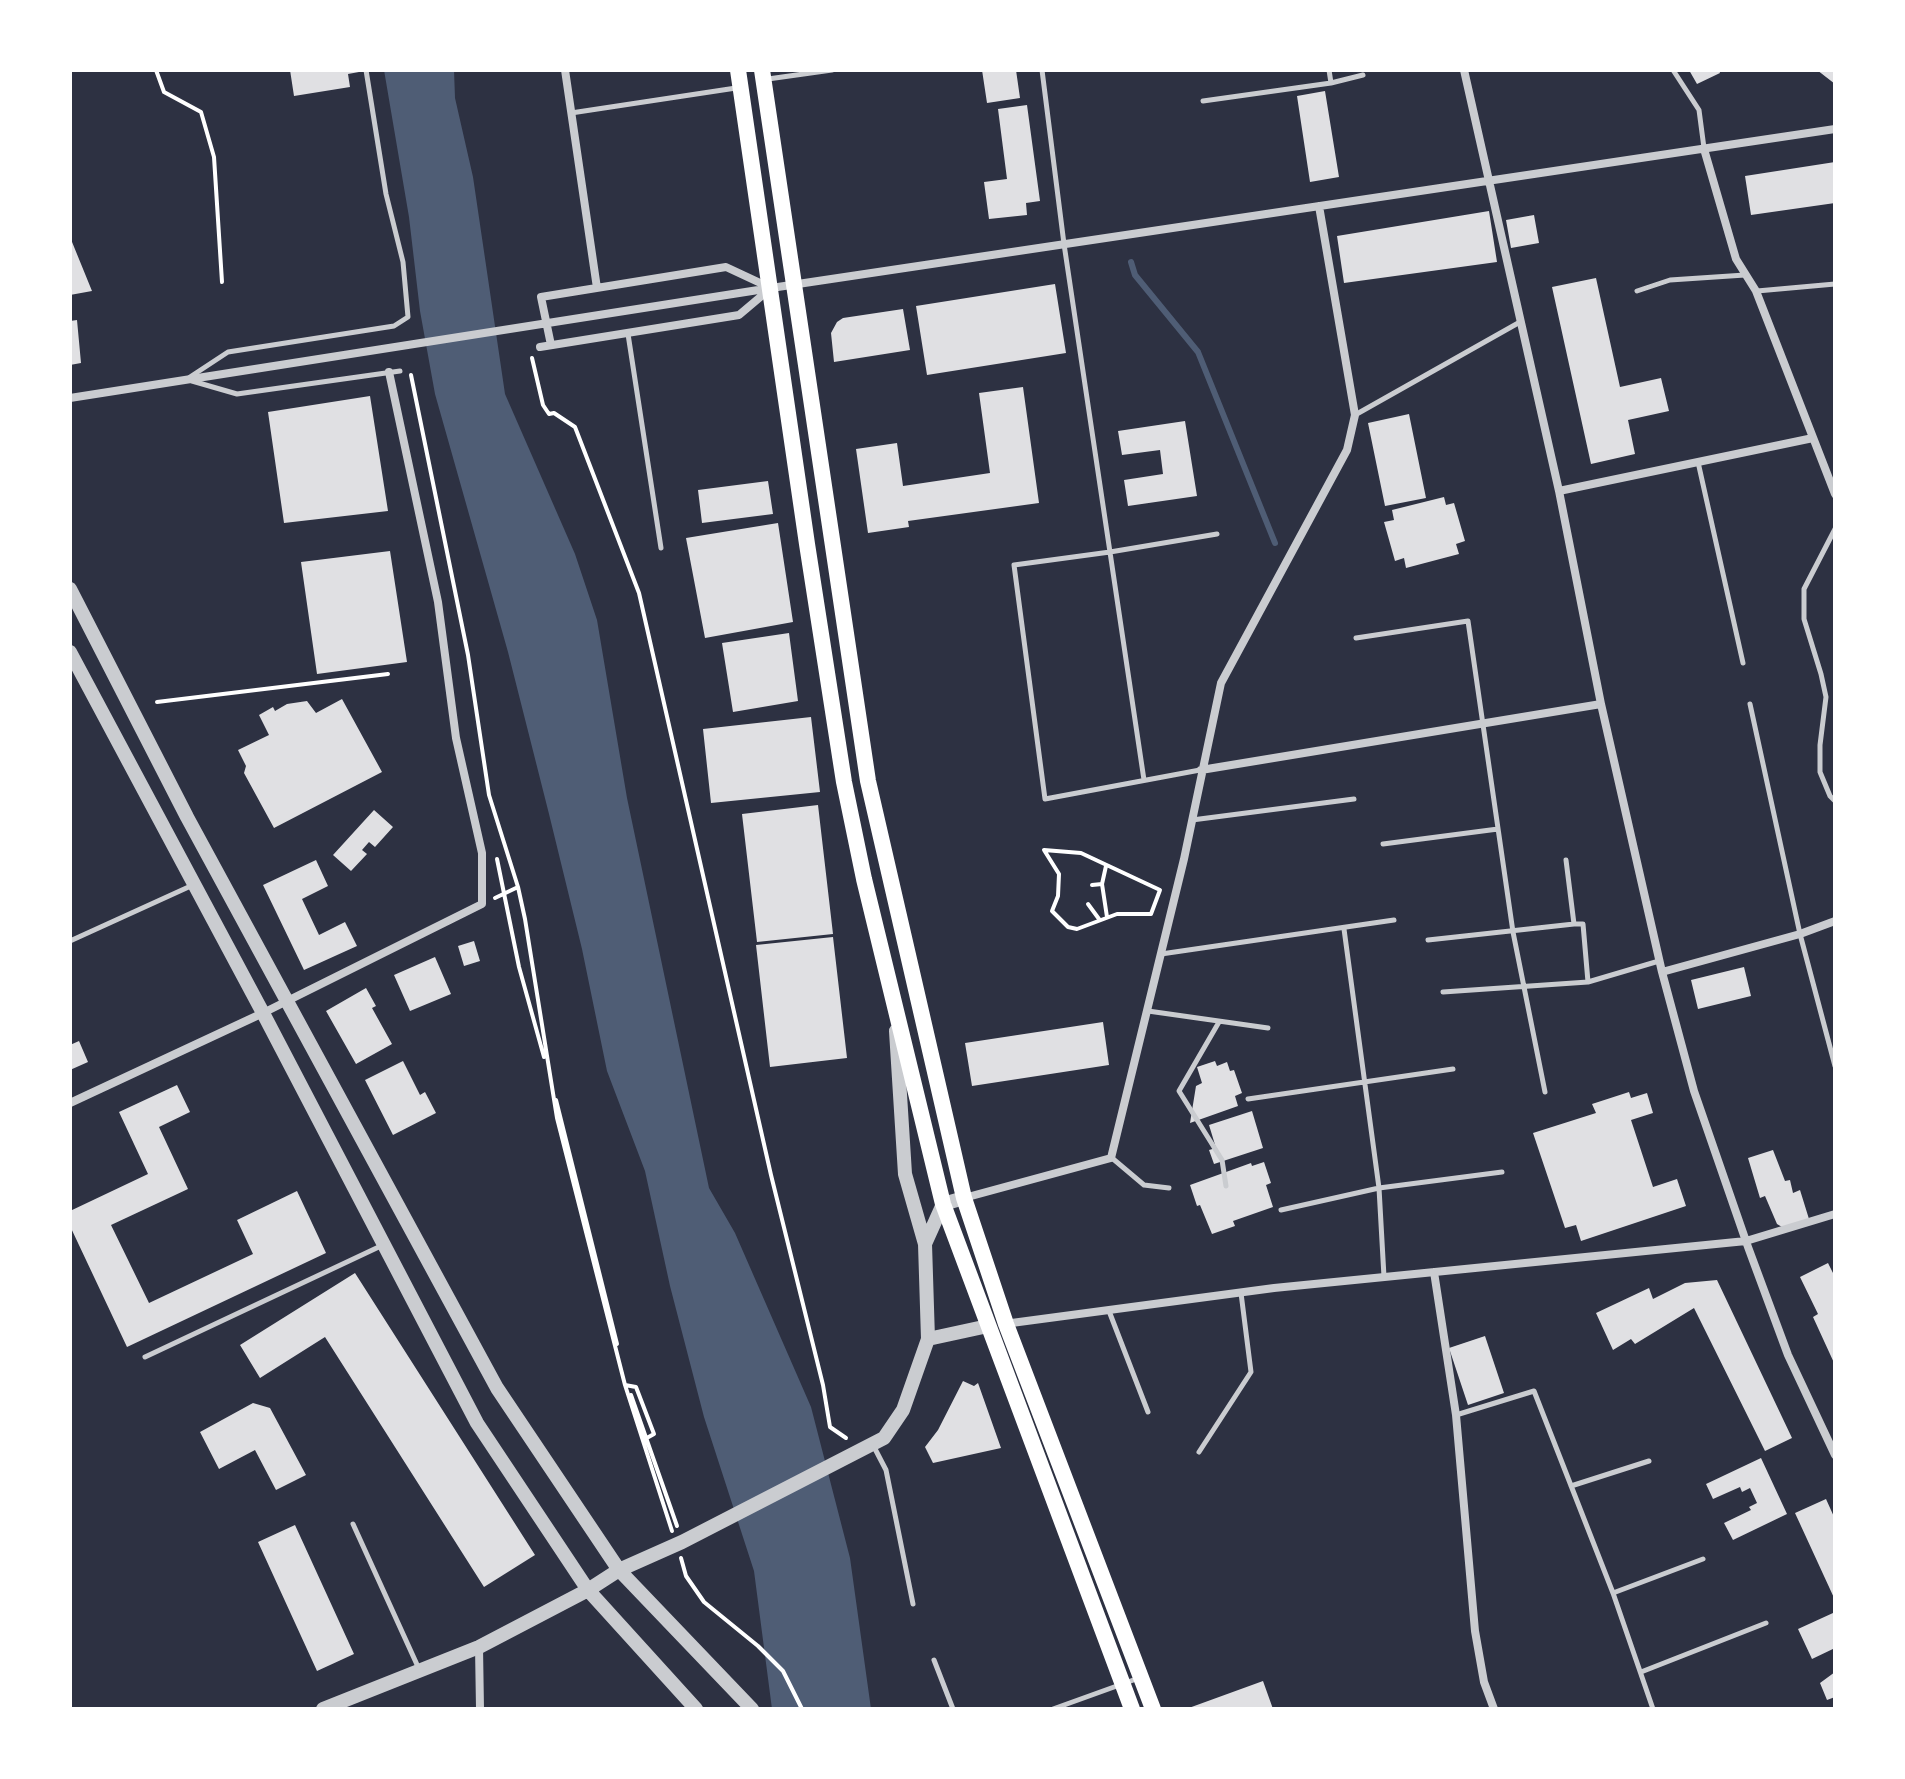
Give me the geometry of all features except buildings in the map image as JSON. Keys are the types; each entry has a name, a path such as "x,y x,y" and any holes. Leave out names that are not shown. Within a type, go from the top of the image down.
{"main road":[{"path":"738,70 844,782 864,879 943,1204 1132,1709"},
{"path":"762,75 868,781 964,1198 1006,1324 1153,1709"}],"street":[{"path":"565,70 597,288"},
{"path":"1466,71 1659,961 1694,1091 1746,1241 1788,1355 1835,1455"},
{"path":"70,398 738,293 1835,129"},
{"path":"1704,149 1736,259 1756,291 1835,494"},
{"path":"925,1244 943,1204 1111,1158 1221,683 1347,450 1355,415 1319,206"},
{"path":"551,345 541,297 726,267 771,288"},
{"path":"540,347 739,315 771,288"},
{"path":"70,1103 482,904 482,853 456,738 438,602 389,372"},
{"path":"1559,491 1813,438"},
{"path":"70,589 187,817 384,1244 477,1423 588,1590 696,1709"},
{"path":"70,652 194,884 276,1006 497,1388 619,1570 752,1709"},
{"path":"1201,770 1601,704"},
{"path":"1662,972 1800,934 1835,921"},
{"path":"323,1709 479,1647 588,1590 619,1570 884,1438 903,1410 928,1339 925,1244 905,1174 893,997"},
{"path":"928,1339 988,1326 1241,1292 1746,1241 1835,1214"},
{"path":"1434,1272 1456,1415 1480,1657 1484,1682 1494,1709"},
{"path":"479,1647 480,1709"}],"lane":[{"path":"187,380 228,352 394,326 408,317 403,262 386,194 366,70"},
{"path":"762,75 832,70"},
{"path":"1042,70 1064,244 1144,780"},
{"path":"1329,70 1331,83"},
{"path":"1673,70 1699,110 1704,149"},
{"path":"1203,101 1331,83 1363,75"},
{"path":"571,113 741,88"},
{"path":"1637,291 1670,280 1746,275"},
{"path":"1756,291 1835,284"},
{"path":"1355,415 1521,322"},
{"path":"628,333 661,548"},
{"path":"187,380 237,394 400,371"},
{"path":"1698,462 1743,663"},
{"path":"1835,529 1804,589 1804,619 1826,697 1820,772 1835,801"},
{"path":"1201,770 1045,799 1014,565 1217,534"},
{"path":"1356,638 1468,621 1513,932 1545,1092"},
{"path":"1750,704 1800,934 1835,1066"},
{"path":"1191,821 1354,799"},
{"path":"1383,844 1498,829"},
{"path":"1566,860 1574,924"},
{"path":"70,941 194,884"},
{"path":"1160,954 1394,920"},
{"path":"1428,940 1583,924 1588,982"},
{"path":"1344,929 1379,1188 1384,1277"},
{"path":"1443,992 1522,984 1588,982 1659,961"},
{"path":"1147,1011 1268,1028"},
{"path":"1219,1022 1179,1091 1222,1160 1226,1186"},
{"path":"1248,1099 1453,1069"},
{"path":"1111,1158 1144,1185 1169,1188"},
{"path":"1281,1210 1379,1188 1502,1172"},
{"path":"145,1357 384,1244"},
{"path":"1199,1452 1251,1372 1241,1292"},
{"path":"1108,1310 1148,1412"},
{"path":"1456,1415 1534,1391 1613,1593 1653,1709"},
{"path":"869,1446 886,1470 913,1604"},
{"path":"1571,1486 1649,1461"},
{"path":"353,1524 419,1669"},
{"path":"1613,1593 1703,1559"},
{"path":"1641,1672 1766,1623"},
{"path":"934,1660 953,1709"},
{"path":"1053,1709 1139,1678"}],"path":[{"path":"156,70 164,92 201,112 214,157 222,282"},
{"path":"532,359 543,405 549,414 554,413 575,427 639,593 771,1175 823,1385 830,1427 838,1435 869,1446"},
{"path":"400,371 407,371 413,376 468,655 489,795 518,887 557,1118 625,1385 678,1543"},
{"path":"157,702 388,674"},
{"path":"466,705 474,702"},
{"path":"494,849 519,967 560,1114 627,1382 645,1439 659,1468 686,1576 704,1602 783,1671 802,1709"},
{"path":"1044,850 1081,853 1160,890 1151,914 1107,917 1077,929 1068,927 1052,911 1058,896 1059,874 1044,850"},
{"path":"1106,866 1102,884 1107,917"},
{"path":"1092,885 1102,884"},
{"path":"505,894 518,887"},
{"path":"1088,904 1099,919"},
{"path":"625,1385 636,1387 654,1434 645,1439"}],"water":[{"path":"384,70 454,70 455,98 473,177 505,394 575,554 597,620 627,798 709,1188 735,1233 811,1407 850,1558 871,1709 772,1709 754,1571 704,1417 670,1286 645,1171 607,1071 582,949 508,652 435,394"}],"waterway":[{"path":"1131,262 1135,275 1198,352 1275,543"}]}
